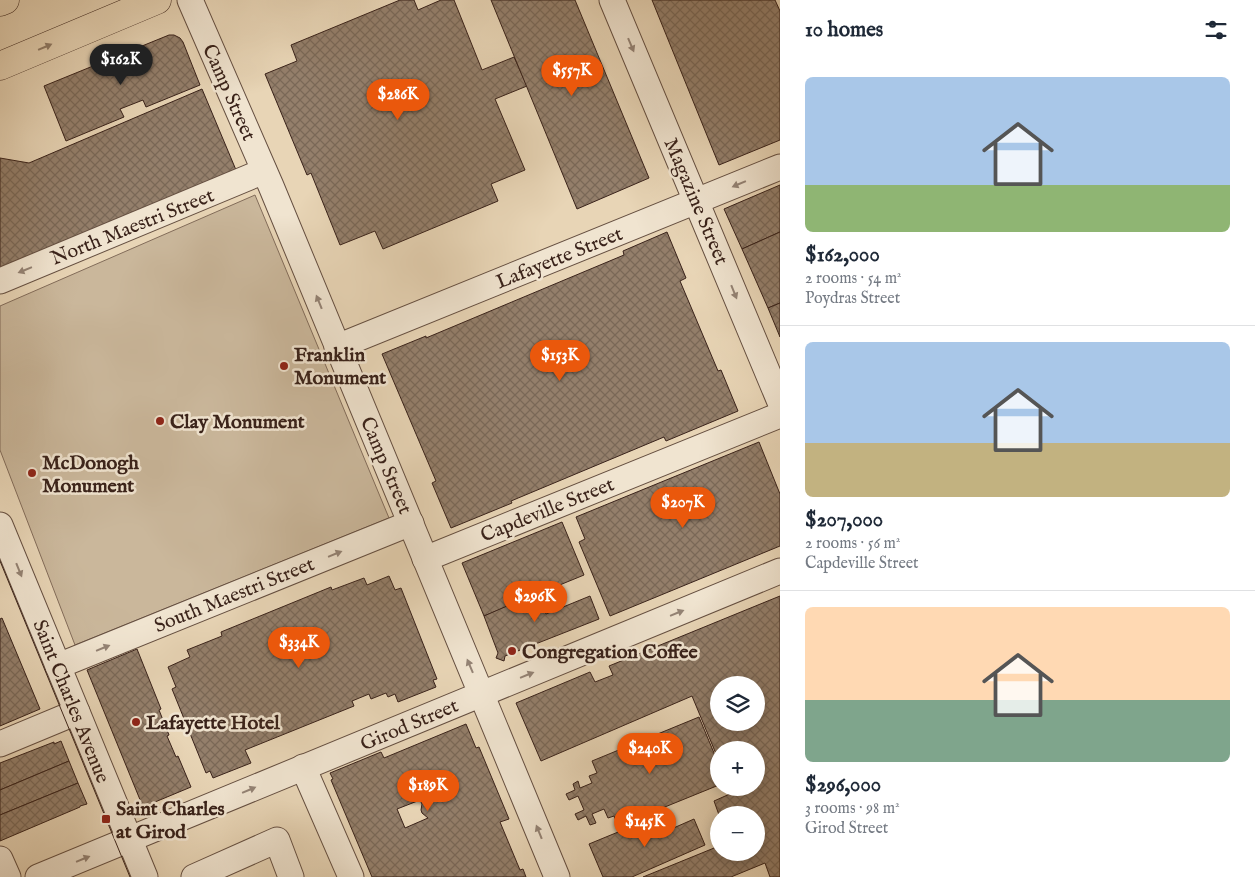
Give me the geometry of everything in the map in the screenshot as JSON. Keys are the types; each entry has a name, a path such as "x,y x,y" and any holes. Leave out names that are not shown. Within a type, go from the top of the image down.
{"main road":[{"path":"0,2 5,0"},
{"path":"0,66 156,0"}],"street":[{"name":"Camp Street","path":"190,0 411,523 557,877"},
{"name":"Magazine Street","path":"612,0 780,402"},
{"name":"Lafayette Street","path":"337,347 780,167"},
{"name":"North Maestri Street","path":"0,281 264,172"},
{"name":"Capdeville Street","path":"426,559 780,414"},
{"name":"South Maestri Street","path":"58,666 411,523"},
{"name":"Saint Charles Avenue","path":"0,525 145,877"},
{"name":"Girod Street","path":"38,877 780,571"},
{"path":"0,744 77,712"},
{"path":"303,767 351,877"},
{"path":"197,876 276,840 291,877"},
{"path":"0,859 8,877"}],"shaded area":[{"path":"255,195 389,518 75,645 0,450 0,306"}],"building":[{"path":"400,0 414,0 418,10 441,0 454,0 482,70 514,57 527,86 495,99 525,170 491,184 498,201 383,249 375,231 340,245 311,173 307,175 265,74 297,61 291,45"},
{"path":"491,0 575,0 649,178 577,209"},
{"path":"652,0 775,0 780,11 780,140 719,165"},
{"path":"169,35 180,38 183,42 200,85 146,107 143,100 120,109 124,117 66,141 44,86"},
{"path":"202,89 236,170 0,270 0,158 29,163"},
{"path":"780,185 780,232 742,249 724,209"},
{"path":"667,232 686,278 680,281 718,371 721,370 738,411 666,441 664,437 451,528 432,483 436,481 382,354 426,336 426,338 624,255 623,251"},
{"path":"780,232 780,303 768,308 742,249"},
{"path":"780,303 780,337 768,308"},
{"path":"759,442 780,494 780,546 610,616 579,542 585,539 576,517"},
{"path":"562,522 584,575 484,616 462,563"},
{"path":"389,576 395,590 401,588 437,679 433,680 436,687 398,702 395,694 388,697 386,693 371,699 369,694 352,701 354,706 245,750 251,763 213,778 210,771 206,773 172,689 176,687 168,667 190,657 187,650 222,636 221,632 331,587 332,590 364,578 367,585"},
{"path":"537,593 546,614 590,596 599,619 505,656 504,661 496,658 498,653 484,616"},
{"path":"780,596 780,877 770,877 765,863 731,877 643,877 710,850 710,861 765,861 765,806 716,806 714,801 725,796 765,796 765,741 711,741 692,696 541,761 516,703 590,672 595,682 613,675 609,666"},
{"path":"2,618 40,709 0,726 0,619"},
{"name":"Lafayette Hotel","path":"137,649 161,709 159,710 169,735 167,736 191,787 143,807 87,670"},
{"path":"699,717 710,743 710,789 618,826 614,816 608,818 604,809 592,814 596,823 590,825 586,816 578,820 575,814 584,810 578,796 569,800 566,794 575,790 573,784 578,781 580,788 592,783 589,776 597,773 592,761"},
{"path":"466,724 476,748 479,747 509,819 500,822 520,870 523,869 526,877 372,877 331,780 333,779 330,773 381,752 384,758","holes":["420,800 422,813 428,818 405,828 397,809"]},
{"path":"61,741 69,761 0,790 0,763"},
{"path":"69,761 78,783 0,815 0,790"},
{"path":"78,783 87,804 0,841 0,815"},
{"path":"665,819 669,830 694,819 705,845 632,877 603,877 589,844 623,830 625,836"}],"tram line":[{"path":"0,561 130,877"}],"place":[{"name":"Franklin Monument","path":"284,366"},
{"name":"Clay Monument","path":"160,421"},
{"name":"McDonogh Monument","path":"32,473"},
{"name":"Congregation Coffee","path":"512,651"},
{"name":"Lafayette Hotel","path":"136,722"},
{"name":"Saint Charles at Girod","path":"106,819"}]}
